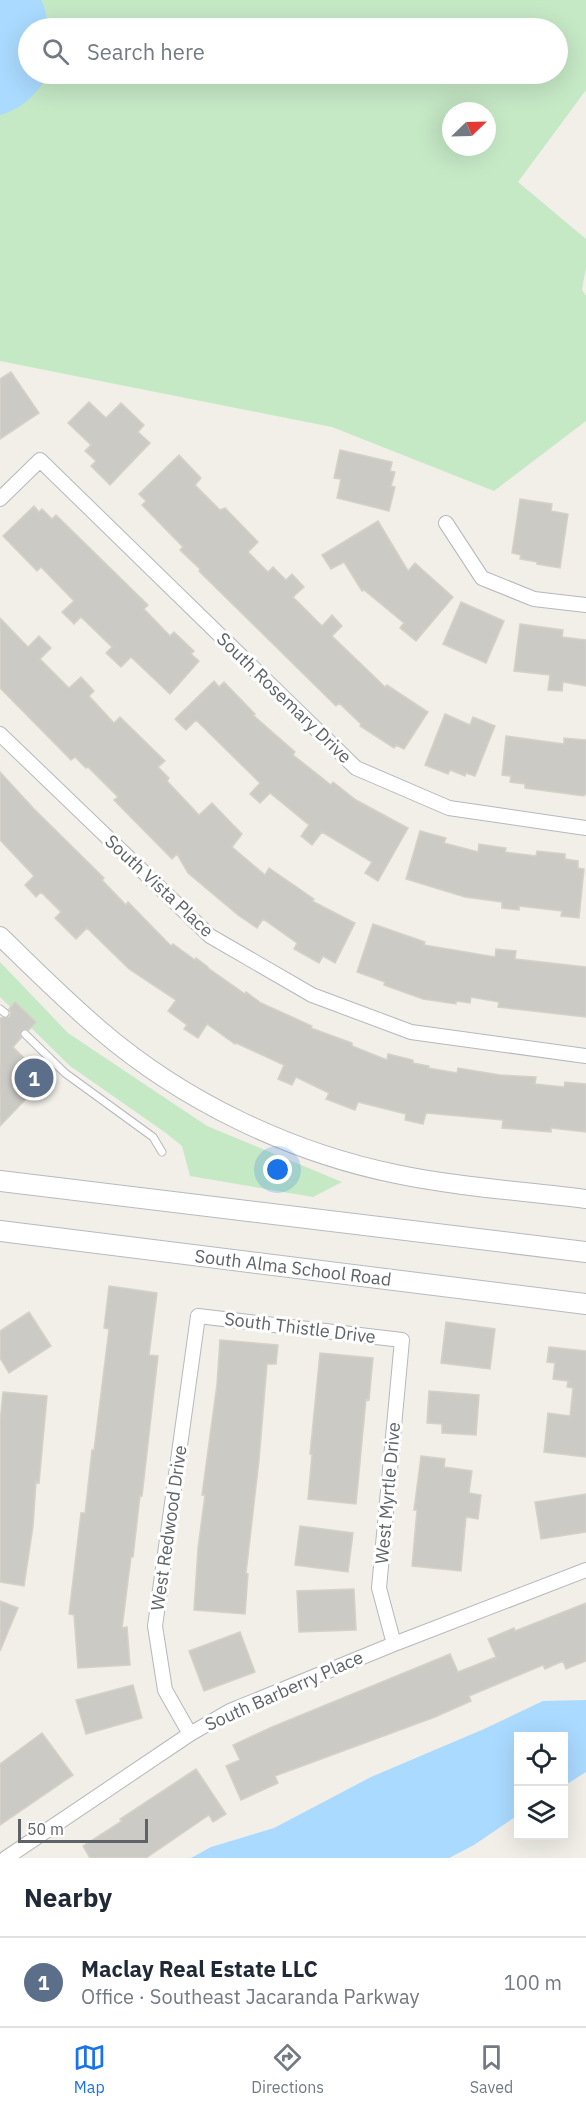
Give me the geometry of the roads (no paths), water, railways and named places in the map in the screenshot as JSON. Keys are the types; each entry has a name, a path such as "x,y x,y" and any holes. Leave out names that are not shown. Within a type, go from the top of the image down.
{"main road":[{"path":"0,1181 586,1252"},
{"name":"South Alma School Road","path":"0,1231 586,1304"}],"street":[{"name":"South Rosemary Drive","path":"0,499 40,460 356,768 449,808 586,828"},
{"path":"446,523 482,578 534,599 586,605"},
{"name":"South Vista Place","path":"0,734 210,936 312,995 411,1032 586,1056"},
{"path":"0,936 101,1031 135,1057 206,1102 252,1127 289,1143 395,1174 586,1199"},
{"name":"South Thistle Drive","path":"198,1316 402,1340"},
{"name":"West Redwood Drive","path":"190,1734 165,1690 155,1626 198,1316"},
{"name":"West Myrtle Drive","path":"394,1644 379,1588 402,1340"},
{"name":"South Barberry Place","path":"6,1858 190,1734 230,1711 394,1644 586,1570"}],"lane":[{"path":"25,1034 65,1073 153,1137 162,1152"}],"water":[{"path":"0,0 41,0 47,18 18,18 18,84 43,84 16,109 0,115"},
{"path":"586,1700 586,1772 568,1783 568,1732 514,1732 514,1818 474,1845 449,1858 191,1858 211,1847 274,1828 371,1777 543,1701"}],"place":[{"name":"Maclay Real Estate LLC","path":"34,1078"}]}
